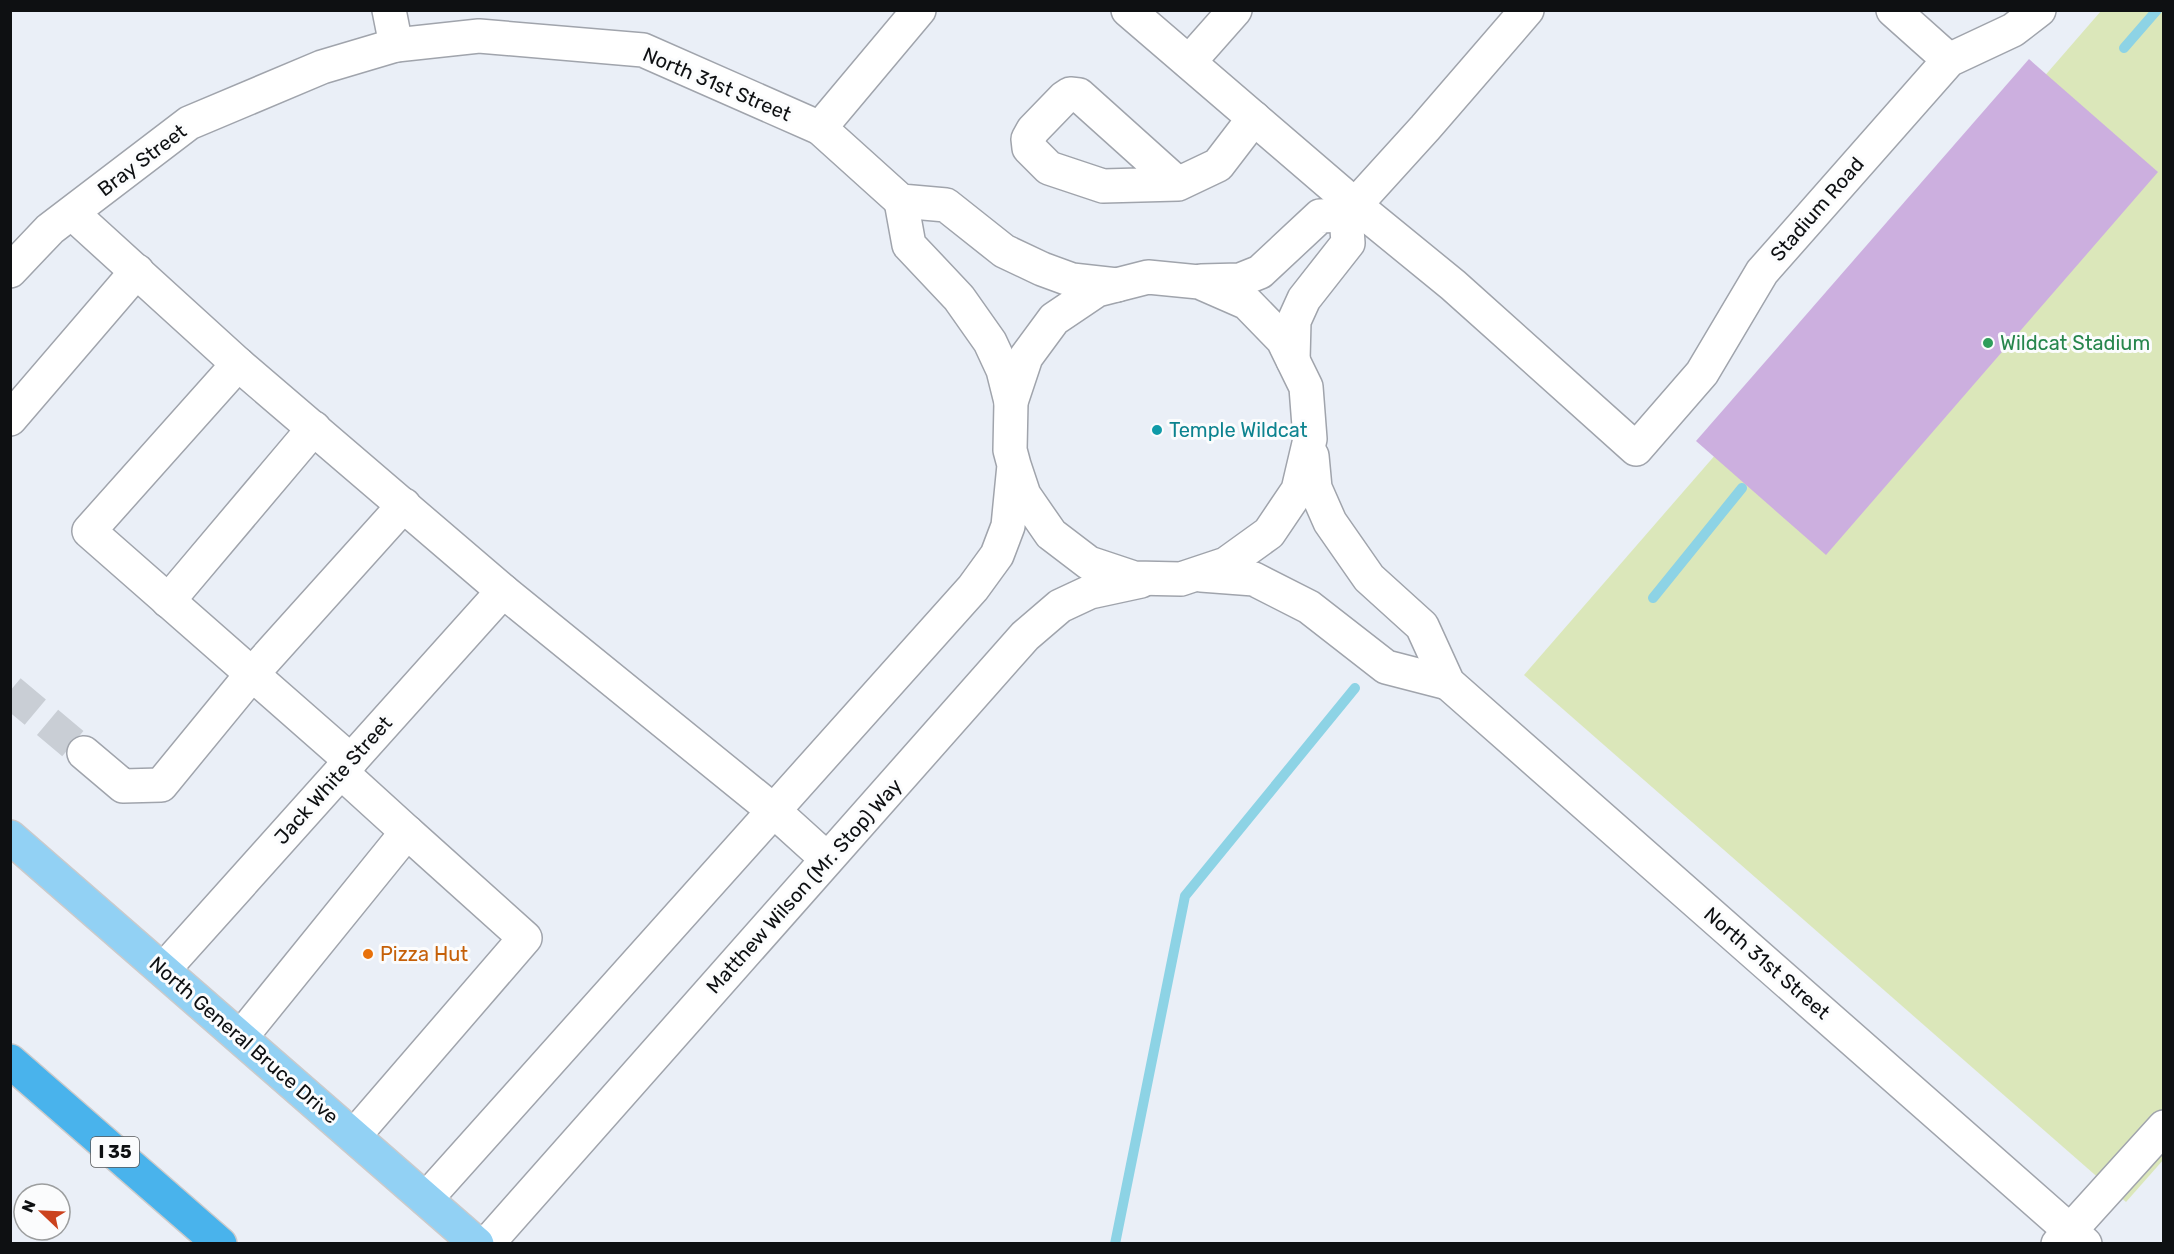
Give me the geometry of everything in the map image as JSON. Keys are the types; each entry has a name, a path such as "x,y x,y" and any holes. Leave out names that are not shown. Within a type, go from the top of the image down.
{"highway":[{"name":"I 35","path":"10,1061 220,1244"}],"main road":[{"name":"North General Bruce Drive","path":"10,837 477,1244"}],"street":[{"path":"390,10 396,45"},
{"path":"820,128 919,10"},
{"path":"1128,10 1254,118 1351,210"},
{"path":"1189,62 1235,10"},
{"path":"1293,360 1294,321 1304,299 1348,243 1351,210 1527,10"},
{"path":"1893,10 1949,60"},
{"name":"Stadium Road","path":"1351,210 1453,285 1636,448 1702,374 1762,272 1949,60 2014,17"},
{"name":"North 31st Street","path":"396,45 478,36 643,50 820,128 901,201"},
{"name":"Bray Street","path":"10,271 50,229 189,123 322,67 396,45"},
{"path":"1178,184 1218,165 1254,118"},
{"path":"1117,285 1072,280 1042,269 1004,251 946,205 901,201 909,245 959,298 990,342 1003,370 1011,402 1010,450 1014,465 1024,495 1051,534 1089,563 1134,578 1181,579 1226,564 1269,533 1298,490 1310,439"},
{"path":"1011,402 1026,357 1054,319 1097,290 1148,277 1199,282 1240,280 1260,272 1320,216 1351,210"},
{"path":"72,213 238,364 502,591 774,811 827,860"},
{"path":"10,419 137,271"},
{"name":"North 31st Street","path":"1199,282 1247,303 1283,340 1306,387 1315,488 1330,522 1369,578 1422,626 1449,683 2071,1239"},
{"path":"238,364 89,531 252,674 346,766 407,832 525,938 354,1136"},
{"path":"168,601 314,428"},
{"path":"426,1199 973,588 997,555 1008,526 1014,465"},
{"path":"84,753 123,786 161,785 252,674 404,505"},
{"name":"North 31st Street","path":"1194,574 1254,579 1309,607 1386,667 1449,683"},
{"name":"Matthew Wilson (Mr. Stop) Way","path":"487,1244 1025,636 1060,606 1090,592 1154,578"},
{"name":"Jack White Street","path":"164,969 502,591"},
{"path":"241,1037 407,832"},
{"path":"2071,1239 2163,1127"}],"green space":[{"name":"Wildcat Stadium","path":"2101,11 2163,11 2164,1159 2126,1202 1524,675"}],"building":[{"path":"2029,59 2158,172 1826,555 1696,441"}],"waterway":[{"path":"2124,48 2157,10"},
{"path":"1653,598 1742,488"},
{"path":"1115,1244 1185,896 1355,688"}],"tunnel":[{"path":"10,691 84,753"}],"place":[{"name":"Wildcat Stadium","path":"1988,343"},
{"name":"Temple Wildcat","path":"1157,430"},
{"name":"Pizza Hut","path":"368,954"}]}
